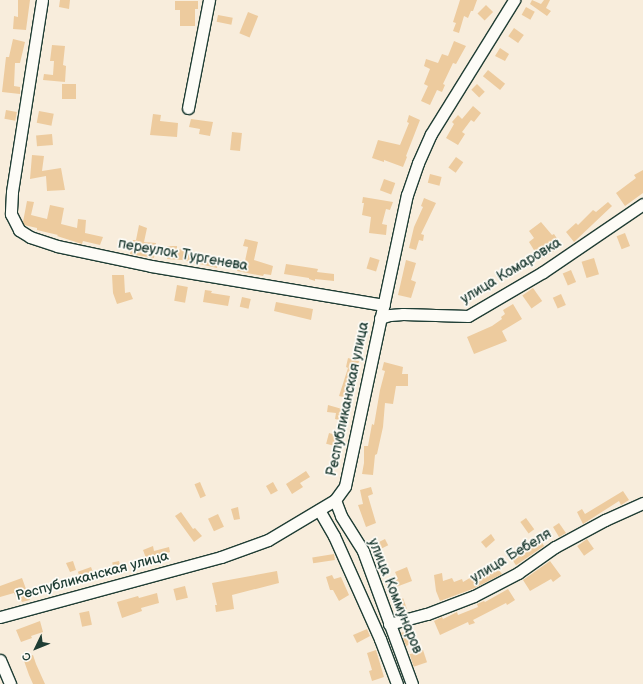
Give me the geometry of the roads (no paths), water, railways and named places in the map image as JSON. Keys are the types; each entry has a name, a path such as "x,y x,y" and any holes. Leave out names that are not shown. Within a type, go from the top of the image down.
{"street":[{"name":"переулок Тургенева","path":"42,0 12,192 11,214 18,230 30,237 58,246 151,266 384,305"},
{"path":"188,108 209,0"},
{"name":"Республиканская улица","path":"0,617 221,557 268,540 335,500 345,486 407,195 418,162 431,134 514,0"},
{"name":"улица Комаровка","path":"380,318 390,315 403,314 468,316 543,272 643,204"},
{"name":"улица Коммунаров","path":"335,500 341,516 363,551 412,684"},
{"name":"улица Бебеля","path":"389,624 427,614 474,596 518,573 555,547 605,520 643,503"},
{"path":"319,510 334,536 380,639 397,684"},
{"path":"0,660 10,684"}]}
